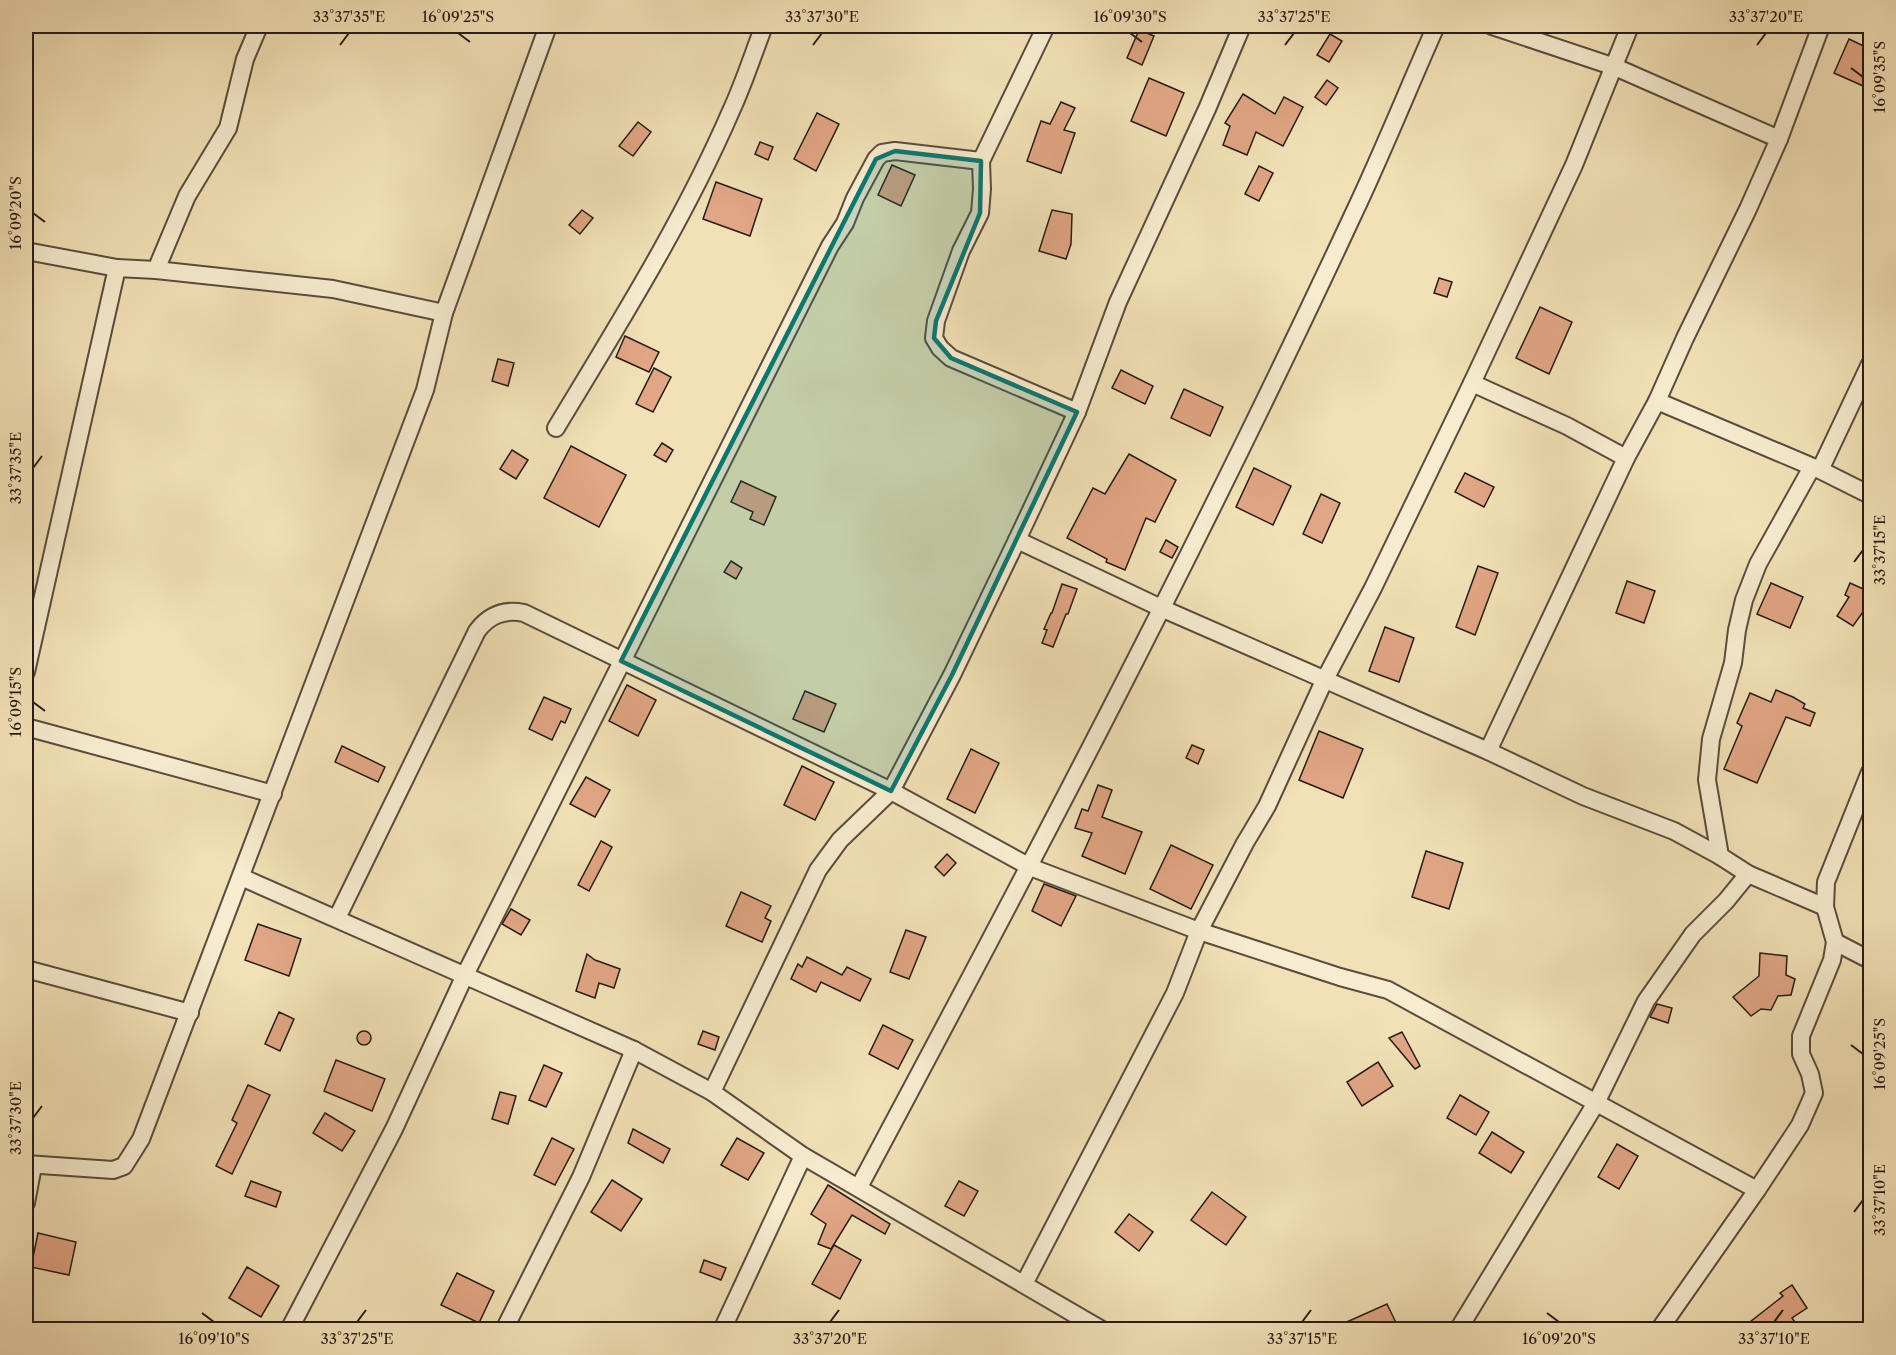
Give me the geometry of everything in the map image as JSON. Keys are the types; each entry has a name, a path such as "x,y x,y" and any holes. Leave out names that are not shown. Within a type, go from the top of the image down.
{"street":[{"path":"156,270 187,196 228,128 245,59 259,26"},
{"path":"26,1203 29,1165 113,1170 124,1166 141,1139 425,390 444,313 548,26"},
{"path":"556,428 642,284 686,203 732,111 764,26"},
{"path":"1046,26 981,161 980,213 962,251 943,301 936,321 934,338 940,348 951,358 1077,412"},
{"path":"712,1092 818,870 840,840 891,791 952,675 1077,412 1118,302 1207,109 1242,26"},
{"path":"859,1187 1030,867 1236,460 1353,215 1436,26"},
{"path":"1492,26 1615,67 1779,139"},
{"path":"1024,1284 1175,993 1199,931 1267,806 1324,681 1373,588 1473,383 1574,165 1630,26"},
{"path":"1488,751 1626,458 1657,401 1685,338 1744,219 1779,139 1821,26"},
{"path":"289,1329 394,1129 465,975 621,661 876,159 882,153 895,152 981,161"},
{"path":"26,251 117,267 333,289 444,313"},
{"path":"26,672 117,267"},
{"path":"1720,856 1707,780 1711,739 1733,663 1744,600 1758,564 1816,469 1870,364"},
{"path":"1473,383 1567,426 1626,458"},
{"path":"1657,401 1816,469 1870,495"},
{"path":"1017,540 1161,608 1488,751 1582,796 1674,831 1748,874 1825,907"},
{"path":"338,918 477,632 492,616 502,612 524,613 891,791 1030,867 1199,931 1340,977 1388,990 1757,1190"},
{"path":"26,727 273,794"},
{"path":"1659,1329 1800,1125 1814,1094 1810,1074 1802,1054 1801,1036 1832,960 1835,942 1825,907 1826,882 1870,772"},
{"path":"1458,1329 1596,1103 1646,1001 1693,934 1726,901 1748,874"},
{"path":"242,877 634,1050 712,1092 803,1156 1024,1284 1077,1324 1102,1329"},
{"path":"1835,942 1870,960"},
{"path":"26,969 190,1013"},
{"path":"504,1329 581,1177 634,1050"},
{"path":"722,1329 803,1156"}],"highlighted area":[{"path":"895,151 981,161 980,213 936,321 934,338 951,358 1077,412 952,675 891,791 621,661 876,159"}],"building":[{"path":"1139,30 1154,36 1142,65 1127,58"},
{"path":"1330,34 1342,41 1329,62 1317,55"},
{"path":"1849,39 1870,49 1870,89 1834,73"},
{"path":"1149,78 1184,93 1166,136 1131,121"},
{"path":"1327,80 1338,88 1326,105 1315,97"},
{"path":"1243,94 1275,114 1284,97 1303,107 1283,146 1256,132 1247,155 1223,145 1230,126 1225,123"},
{"path":"1061,102 1075,108 1064,130 1075,133 1061,173 1027,161 1041,121 1050,124"},
{"path":"817,113 839,124 816,171 794,159"},
{"path":"638,122 651,132 633,156 619,146"},
{"path":"760,142 773,147 768,160 755,154"},
{"path":"892,165 915,175 901,206 878,195"},
{"path":"1259,166 1273,173 1259,201 1245,194"},
{"path":"716,182 762,199 750,236 703,219"},
{"path":"582,210 593,218 580,234 569,225"},
{"path":"1052,210 1072,214 1071,244 1066,259 1039,251"},
{"path":"1439,278 1452,282 1447,297 1434,293"},
{"path":"1540,307 1572,322 1549,374 1516,358"},
{"path":"625,336 659,352 649,372 616,357"},
{"path":"498,359 514,363 508,386 492,381"},
{"path":"654,368 671,377 653,412 636,404"},
{"path":"1121,370 1153,386 1145,404 1112,388"},
{"path":"1184,389 1223,407 1210,436 1171,418"},
{"path":"662,443 673,450 666,462 654,455"},
{"path":"571,446 626,475 599,527 544,498"},
{"path":"512,450 528,460 516,479 500,469"},
{"path":"1129,454 1176,480 1155,522 1146,518 1125,570 1106,562 1107,559 1067,538 1093,488 1105,494"},
{"path":"1254,468 1291,486 1273,525 1236,507"},
{"path":"1465,473 1494,487 1484,507 1455,492"},
{"path":"741,481 776,497 764,525 750,519 753,512 731,502"},
{"path":"1321,494 1340,503 1322,543 1303,534"},
{"path":"1166,540 1178,547 1172,558 1160,552"},
{"path":"731,561 742,568 736,579 724,572"},
{"path":"1478,566 1498,573 1475,635 1456,627"},
{"path":"1627,581 1655,591 1644,623 1616,613"},
{"path":"1771,583 1803,597 1790,628 1757,614"},
{"path":"1850,583 1870,592 1870,602 1853,626 1837,616 1849,597 1845,595"},
{"path":"1062,584 1077,589 1053,647 1042,643 1047,630 1044,629"},
{"path":"1385,627 1414,638 1399,682 1369,671"},
{"path":"627,685 656,700 638,736 609,721"},
{"path":"1776,690 1805,704 1803,708 1815,713 1810,726 1786,717 1757,783 1724,769 1742,726 1737,723 1750,693 1771,702"},
{"path":"805,691 836,704 824,732 793,719"},
{"path":"544,697 571,709 565,723 561,721 552,740 529,729"},
{"path":"1319,731 1363,749 1343,798 1299,780"},
{"path":"1192,745 1204,750 1198,764 1186,758"},
{"path":"342,746 385,767 378,782 335,762"},
{"path":"971,749 999,763 975,813 947,799"},
{"path":"802,766 834,782 815,820 784,805"},
{"path":"586,777 610,790 595,817 570,804"},
{"path":"1098,785 1112,790 1102,817 1142,832 1125,874 1082,856 1092,833 1075,828 1082,809 1088,811"},
{"path":"601,841 612,847 589,891 578,885"},
{"path":"1171,845 1213,865 1191,909 1150,889"},
{"path":"1426,851 1463,863 1449,909 1412,897"},
{"path":"947,854 956,863 944,876 935,867"},
{"path":"1044,884 1076,896 1061,926 1032,911"},
{"path":"741,892 771,906 765,918 771,921 762,942 726,926"},
{"path":"511,909 530,920 521,935 502,924"},
{"path":"258,924 301,939 289,976 245,960"},
{"path":"906,930 926,937 909,979 890,972"},
{"path":"1760,953 1787,956 1786,975 1795,979 1791,995 1778,996 1771,1010 1761,1009 1751,1016 1733,997 1759,976"},
{"path":"587,954 595,960 620,969 614,988 599,983 595,998 576,991"},
{"path":"807,957 842,975 847,967 871,979 860,1001 821,982 816,992 791,979 798,964 802,967"},
{"path":"1657,1004 1672,1008 1668,1023 1650,1017"},
{"path":"279,1012 294,1019 280,1051 265,1044"},
{"path":"883,1025 913,1040 898,1069 869,1054"},
{"path":"361,1031 367,1031 371,1038 367,1045 361,1045 357,1041 357,1035"},
{"path":"703,1031 719,1037 715,1050 698,1044"},
{"path":"1402,1032 1420,1066 1415,1069 1389,1038"},
{"path":"336,1060 385,1079 372,1111 324,1091"},
{"path":"1378,1062 1393,1086 1362,1106 1347,1082"},
{"path":"544,1065 562,1073 546,1107 529,1100"},
{"path":"248,1085 270,1095 232,1174 216,1166 237,1123 232,1120"},
{"path":"500,1092 516,1096 508,1124 492,1119"},
{"path":"1460,1095 1489,1112 1476,1135 1447,1118"},
{"path":"325,1113 355,1131 342,1151 313,1133"},
{"path":"633,1129 670,1149 663,1163 628,1143"},
{"path":"1492,1132 1524,1152 1511,1173 1479,1153"},
{"path":"552,1138 574,1149 555,1185 534,1175"},
{"path":"737,1138 764,1153 748,1180 721,1165"},
{"path":"1617,1144 1638,1156 1619,1189 1598,1177"},
{"path":"612,1180 642,1199 621,1231 591,1212"},
{"path":"251,1181 281,1192 276,1207 245,1196"},
{"path":"959,1181 978,1191 964,1216 945,1206"},
{"path":"828,1185 890,1224 885,1234 852,1215 831,1249 818,1244 826,1224 811,1214"},
{"path":"1212,1192 1246,1217 1226,1245 1191,1220"},
{"path":"1129,1214 1153,1232 1139,1251 1115,1232"},
{"path":"38,1233 76,1242 69,1275 31,1267"},
{"path":"834,1245 861,1260 840,1299 812,1284"},
{"path":"704,1260 726,1268 721,1280 700,1272"},
{"path":"247,1267 279,1286 261,1317 229,1298"},
{"path":"457,1273 494,1291 479,1323 441,1305"},
{"path":"1792,1285 1807,1308 1792,1318 1800,1329 1741,1329 1783,1296 1780,1293"},
{"path":"1387,1304 1399,1329 1331,1329"}]}
